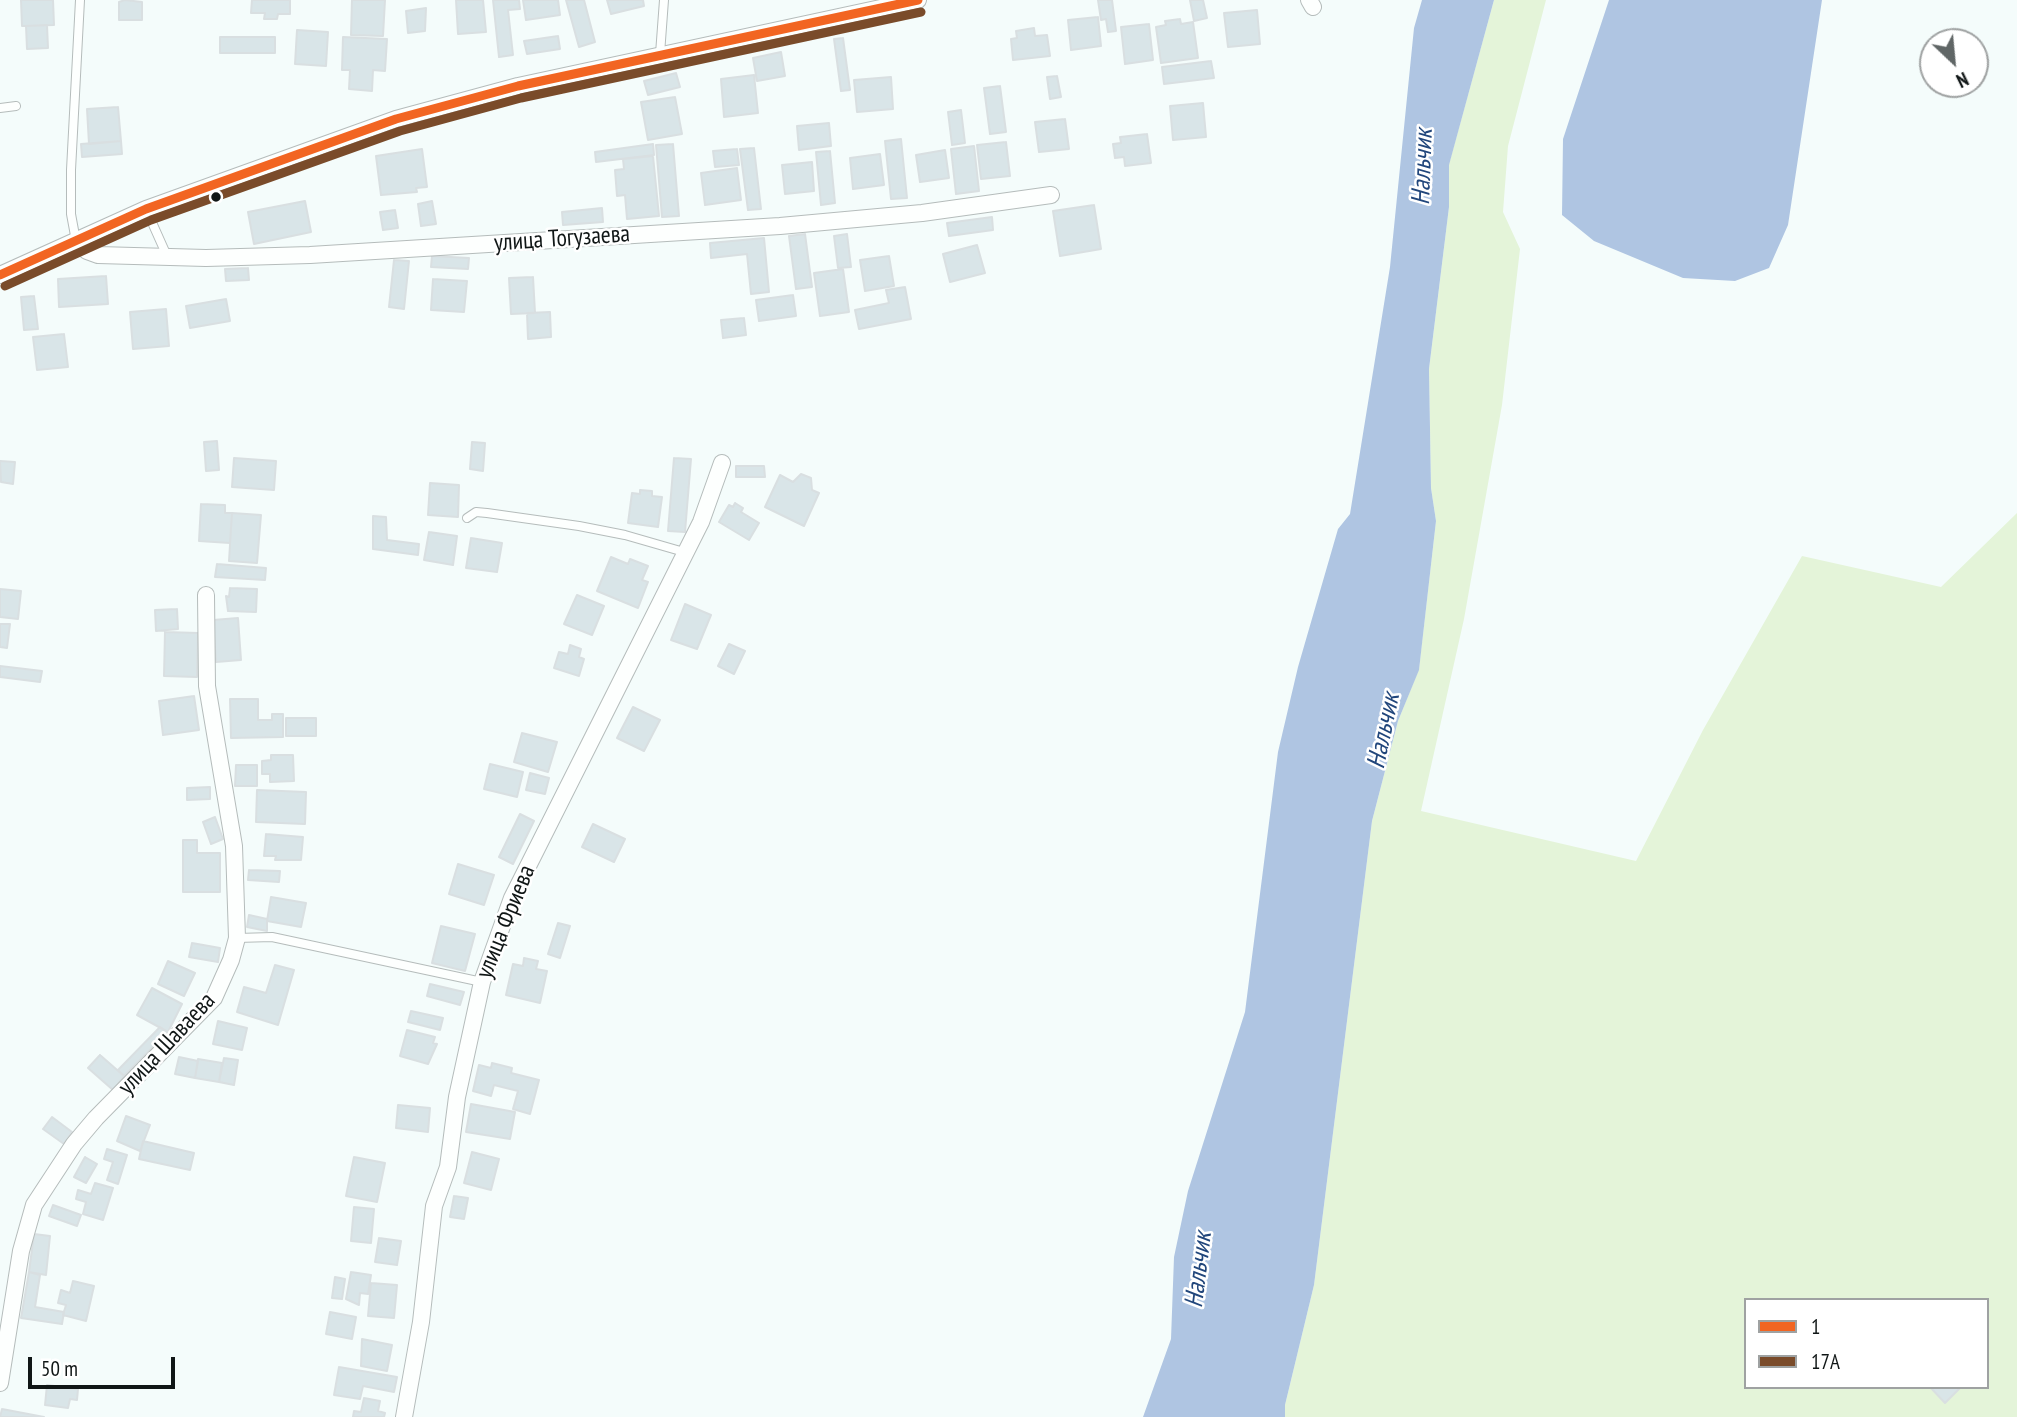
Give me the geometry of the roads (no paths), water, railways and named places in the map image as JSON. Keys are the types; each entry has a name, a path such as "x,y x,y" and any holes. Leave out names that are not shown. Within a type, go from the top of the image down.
{"street":[{"path":"0,275 146,209 396,119 518,86 918,0"},
{"name":"улица Тогузаева","path":"76,242 87,251 98,255 310,255 780,226 922,213 1051,195"},
{"name":"улица Фриева","path":"404,1417 421,1322 435,1206 448,1167 457,1097 482,982 512,898 713,495 722,463"},
{"name":"улица Шаваева","path":"0,1383 21,1251 34,1205 74,1144 96,1118 214,998 222,986 237,938 234,845 207,686 206,595"}],"lane":[{"path":"76,242 71,214 71,170 80,0"},
{"path":"660,54 664,0"},
{"path":"0,108 16,106"},
{"path":"146,209 167,257"},
{"path":"467,518 476,512 579,526 625,535 684,552"},
{"path":"237,938 272,937 482,982"}],"water":[{"name":"Нальчик","path":"1422,0 1494,0 1449,165 1449,207 1429,369 1431,488 1436,521 1419,670 1398,721 1372,821 1314,1285 1285,1405 1285,1417 1143,1417 1171,1339 1174,1257 1188,1191 1245,1012 1278,752 1298,667 1338,529 1350,514 1390,267 1414,28"},
{"path":"1609,0 1822,0 1788,225 1769,268 1735,281 1683,278 1594,241 1562,215 1563,139"}]}
